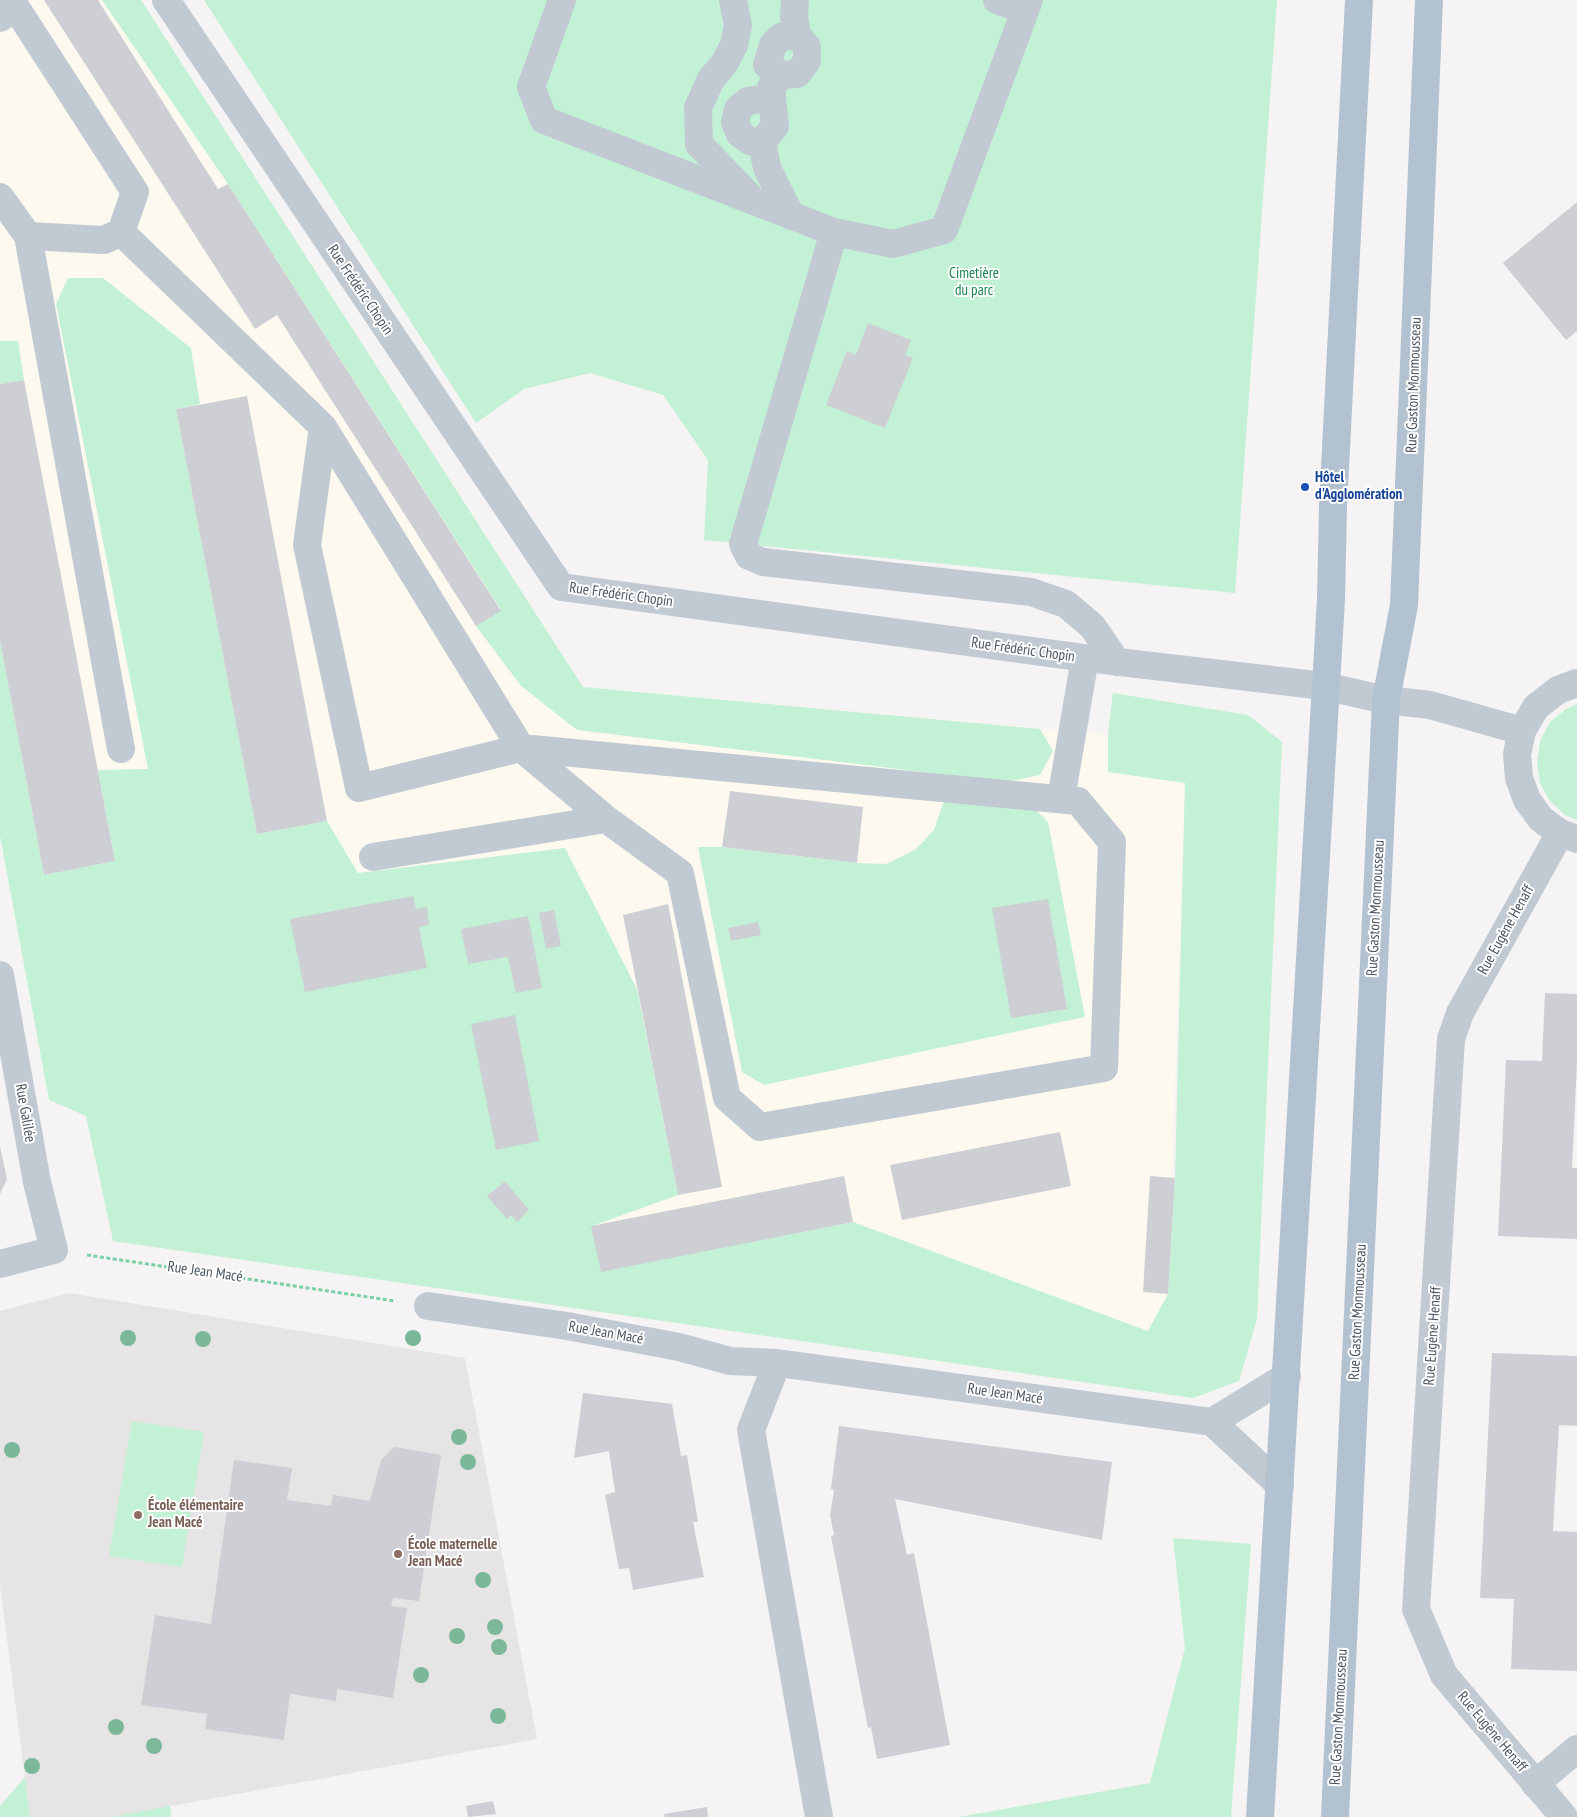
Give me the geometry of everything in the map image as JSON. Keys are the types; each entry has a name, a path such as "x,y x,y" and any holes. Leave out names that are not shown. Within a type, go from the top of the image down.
{"main road":[{"path":"1260,1817 1287,1376 1324,686 1331,599 1360,0"},
{"name":"Rue Gaston Monmousseau","path":"1335,1817 1386,700 1404,605 1429,0"}],"street":[{"name":"Rue Frédéric Chopin","path":"166,0 561,587 1085,658 1324,686 1386,700 1430,705 1522,731"},
{"path":"562,0 531,86 544,120 834,232 893,244 944,230 1027,5 997,0"},
{"path":"733,0 738,26 734,45 724,64 711,79 698,108 699,144 754,202"},
{"path":"791,216 767,168 762,142 775,126 770,86 780,76 767,65 773,45 781,37 797,35 794,16 795,0"},
{"path":"0,18 15,6 135,192 121,232 104,240 28,236"},
{"path":"762,142 750,141 740,134 735,122 738,110 748,101 760,99 772,104"},
{"path":"0,197 28,236 121,749"},
{"path":"121,232 323,427 521,748 606,819 680,873 727,1098 760,1127 1104,1068 1112,842 1078,801 521,748 360,788 306,545 323,427"},
{"path":"834,232 743,544 749,556 763,562 1031,592 1066,604 1092,626 1117,662"},
{"path":"1061,799 1085,658"},
{"path":"1569,836 1541,819 1527,800 1519,778 1517,754 1522,731 1536,708 1558,690 1577,683"},
{"path":"373,857 606,819"},
{"name":"Rue Eugène Henaff","path":"1564,1817 1444,1675 1416,1609 1451,1039 1460,1012 1569,836"},
{"name":"Rue Galilée","path":"0,974 37,1182 54,1250"},
{"path":"0,1264 54,1250"},
{"name":"Rue Jean Macé","path":"428,1306 567,1326 669,1345 730,1361 777,1363 1212,1422"},
{"path":"777,1363 751,1430 819,1817"},
{"path":"1280,1485 1212,1422 1287,1376"},
{"path":"1535,1784 1577,1749"}],"path":[{"name":"Rue Jean Macé","path":"54,1250 428,1306"}],"shaded area":[{"path":"0,0 141,0 583,687 1108,735 1108,772 1185,783 1168,1294 1148,1331 103,1195 86,1116 49,1100 0,836"},
{"name":"École élémentaire Jean Macé","path":"69,1293 465,1358 537,1739 112,1817 30,1817 0,1585 0,1311"}],"green space":[{"path":"102,0 141,0 583,687 1040,729 1053,751 1040,775 1006,782 577,730 521,686 476,626 501,610 228,184"},
{"name":"Cimetière du parc","path":"204,0 1277,0 1235,593 704,540 708,460 663,395 590,373 524,389 476,423"},
{"path":"68,278 103,278 191,348 200,404 176,409 257,834 327,821 358,873 565,848 637,989 678,1195 592,1226 601,1271 853,1222 1148,1331 1168,1294 1175,1178 1185,783 1108,772 1108,735 1113,693 1248,715 1282,742 1257,1319 1239,1381 1193,1398 113,1241 86,1116 49,1100 0,836 0,641 44,875 115,861 98,770 148,769 56,304"},
{"path":"0,341 18,341 24,380 0,384"},
{"path":"1577,704 1577,820 1565,815 1550,801 1540,783 1537,762 1540,741 1550,722 1566,709"},
{"path":"944,801 1036,810 1048,822 1085,1017 764,1085 742,1072 698,847 722,847 857,863 886,864 915,850 934,830"},
{"path":"132,1421 204,1432 182,1567 109,1556"},
{"path":"1173,1538 1251,1544 1231,1817 959,1817 1150,1783 1185,1648"},
{"path":"25,1777 30,1817 0,1817 0,1806"},
{"path":"169,1806 171,1817 112,1817"}],"building":[{"path":"44,0 98,0 218,189 228,184 501,611 476,626 277,315 255,329"},
{"path":"1577,202 1577,331 1566,340 1503,263"},
{"path":"868,323 911,340 905,355 913,358 885,428 826,405 847,351 856,355"},
{"path":"24,380 115,861 44,875 0,641 0,384"},
{"path":"247,396 327,821 257,834 176,409"},
{"path":"730,791 863,807 857,863 722,847"},
{"path":"413,896 416,909 427,907 429,925 419,927 427,968 305,992 290,919"},
{"path":"1048,899 1067,1009 1011,1018 992,908"},
{"path":"668,904 722,1187 678,1195 623,915"},
{"path":"554,910 561,946 546,949 539,913"},
{"path":"528,916 542,988 516,993 508,957 468,964 461,929"},
{"path":"758,922 761,935 731,941 728,928"},
{"path":"1545,993 1577,994 1577,1063 1572,1168 1577,1168 1577,1239 1498,1236 1506,1060 1542,1061"},
{"path":"515,1015 539,1141 496,1150 471,1024"},
{"path":"1060,1132 1071,1186 902,1220 890,1165"},
{"path":"0,1147 7,1179 0,1194"},
{"path":"844,1176 853,1222 601,1272 591,1226"},
{"path":"1150,1176 1175,1178 1168,1294 1143,1292"},
{"path":"505,1181 529,1210 517,1222 511,1215 507,1219 487,1196"},
{"path":"1492,1353 1577,1356 1577,1426 1559,1425 1553,1531 1577,1532 1577,1671 1511,1669 1514,1599 1480,1598"},
{"path":"583,1393 672,1404 681,1456 687,1455 698,1522 693,1522 704,1577 633,1590 629,1568 619,1569 605,1495 615,1492 609,1451 574,1458"},
{"path":"839,1426 1112,1462 1102,1540 895,1499 907,1555 914,1553 950,1745 877,1759 871,1727 868,1728 831,1536 834,1535 830,1515 834,1490 831,1489"},
{"path":"394,1447 441,1455 419,1601 393,1598 391,1606 407,1608 393,1698 337,1689 336,1701 290,1694 284,1740 205,1729 207,1714 141,1705 155,1615 211,1624 234,1460 292,1468 287,1500 331,1506 333,1495 370,1501 381,1460"},
{"path":"493,1801 496,1814 468,1817 466,1806"},
{"path":"707,1807 708,1817 665,1817 664,1814"}],"place":[{"name":"Hôtel d'Agglomération","path":"1305,487"},
{"name":"École élémentaire Jean Macé","path":"138,1515"},
{"name":"École maternelle Jean Macé","path":"398,1554"}]}
